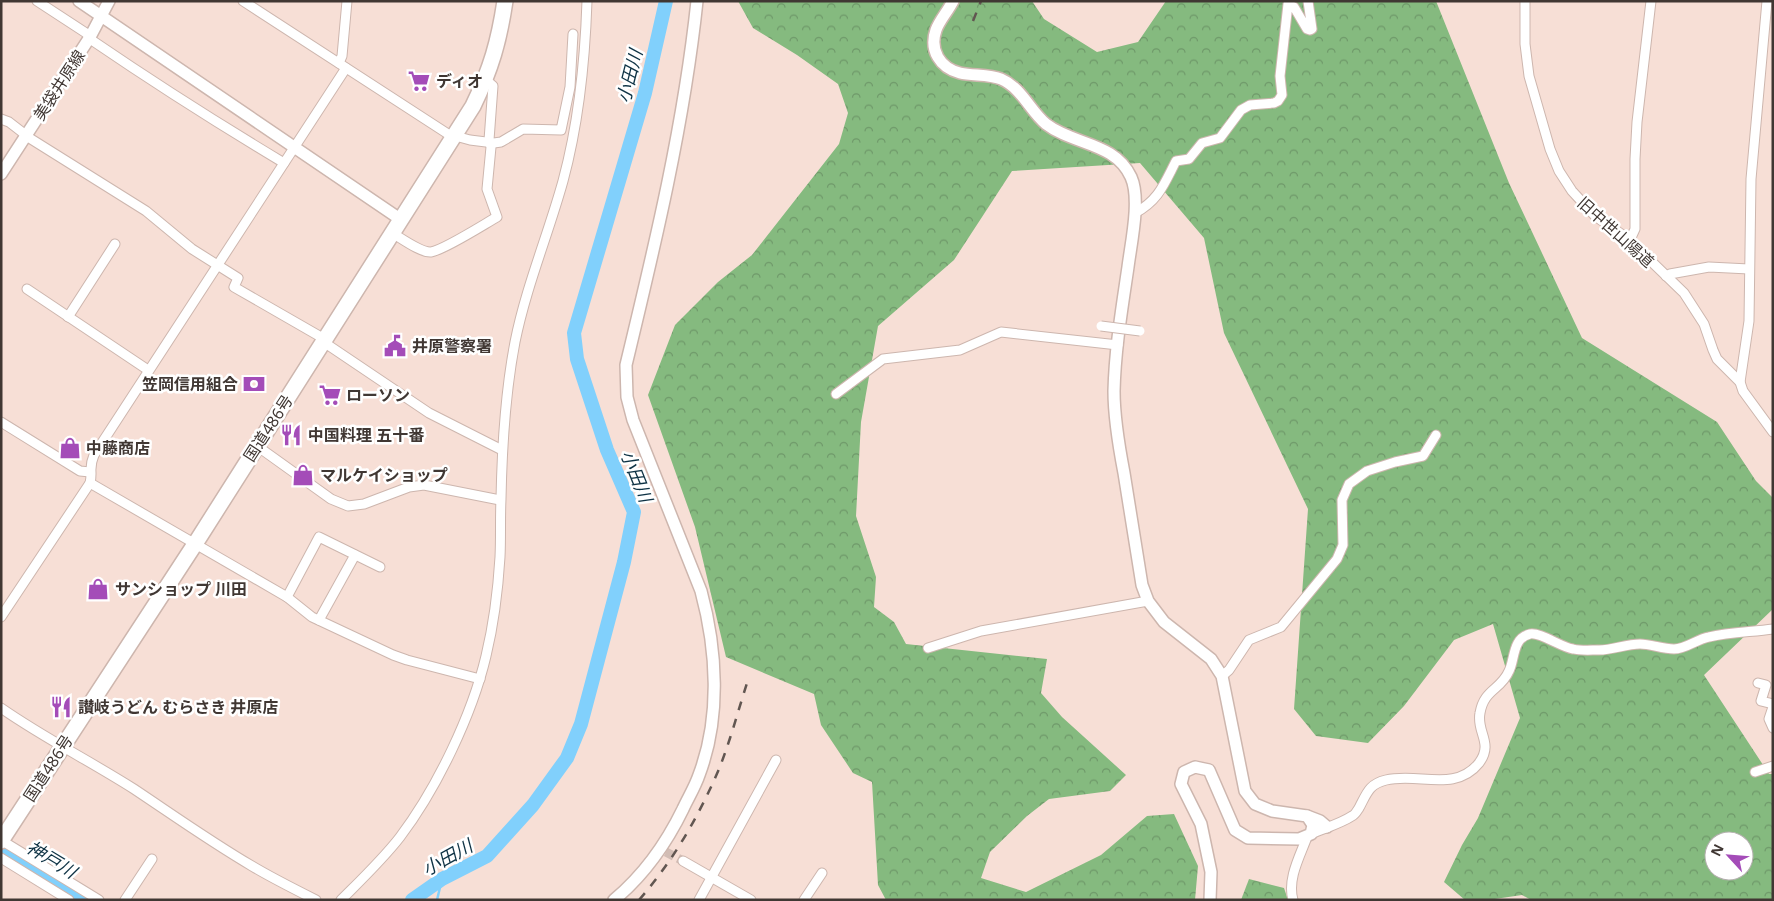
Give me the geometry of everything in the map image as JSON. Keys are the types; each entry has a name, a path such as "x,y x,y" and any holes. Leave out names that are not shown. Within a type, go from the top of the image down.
{"highway":[{"name":"国道486号","path":"2,841 195,544 473,106 486,80 498,39 505,1"}],"street":[{"path":"37,1 204,116 284,163"},
{"path":"79,1 400,219"},
{"name":"美袋井原線","path":"1,174 90,37 109,1"},
{"path":"243,1 448,134 490,143 501,142 528,128 562,131"},
{"path":"1,618 90,482 90,464 94,455 284,163 342,66 347,1"},
{"path":"341,900 385,854 419,809 449,755 480,679 492,631 497,599 502,450 509,382 519,323 569,154 577,114 587,1"},
{"path":"614,900 664,851 699,775 710,736 714,696 713,654 709,620 701,591 633,420 627,397 626,365 670,172 691,60 697,1"},
{"path":"953,1 936,29 933,40 934,51 939,61 950,70 960,73 1001,79 1016,90 1046,124 1068,137 1096,146 1110,153 1123,165 1131,177 1134,189 1135,213 1118,345 1114,392 1120,450 1142,585 1148,601 1164,622 1211,659 1222,676 1245,791 1255,804 1272,810 1307,816 1320,821 1327,827"},
{"path":"1135,213 1145,208 1158,196 1176,160 1189,159 1202,143 1220,138 1245,107 1278,101 1282,95 1280,76 1288,4 1294,7 1310,30 1312,29 1308,1"},
{"name":"旧中世山陽道","path":"1525,1 1525,44 1529,76 1550,149 1559,171 1572,191 1595,216 1630,240 1684,292 1704,324 1712,350 1717,359 1740,382 1743,391 1773,432"},
{"path":"1630,240 1635,229 1637,122 1651,1"},
{"path":"1740,382 1749,321 1751,179 1767,1"},
{"path":"569,154 562,131 570,87 573,34"},
{"path":"571,58 585,40"},
{"path":"392,233 420,250 430,252 442,248 497,217 487,189 491,147 493,86 491,82 486,80"},
{"path":"562,131 577,114"},
{"path":"1,119 9,122 146,211 192,248 238,278 234,287 321,337 328,345 429,413 502,450"},
{"path":"68,317 115,244"},
{"path":"1666,276 1709,267 1750,269"},
{"path":"27,289 148,370"},
{"path":"1101,326 1140,331"},
{"path":"836,394 883,359 960,350 1002,332 1118,345"},
{"path":"1,422 80,471 90,472"},
{"path":"1222,676 1229,670 1249,640 1281,628 1337,559 1343,545 1342,500 1349,484 1367,471 1423,456 1436,435"},
{"path":"257,446 331,499 348,506 364,504 409,487 424,486 500,500"},
{"path":"90,482 287,597 312,617 408,660 480,679"},
{"path":"287,597 319,537 380,567"},
{"path":"319,620 355,555"},
{"path":"928,648 981,631 1148,601"},
{"path":"1210,900 1211,872 1201,824 1181,784 1184,772 1195,767 1209,770 1235,830 1248,838 1291,840 1309,836 1354,816 1374,783 1388,779 1456,779 1469,772 1478,764 1485,753 1485,741 1479,720 1483,702 1487,694 1505,680 1510,670 1515,647 1530,634 1574,650 1601,650 1640,644 1674,649 1710,636 1773,629"},
{"path":"1758,683 1766,685 1761,701 1773,705 1769,719 1773,728"},
{"path":"1,708 30,728 134,789 200,834 254,867 316,900"},
{"path":"699,900 776,760"},
{"path":"1755,772 1773,766"},
{"path":"1293,900 1291,882 1313,825 1307,816"},
{"path":"2,841 99,900"},
{"path":"1,858 69,900"},
{"path":"125,900 152,860"},
{"path":"683,861 751,900"},
{"path":"804,900 822,873"}],"green space":[{"path":"738,1 1032,1 1044,19 1097,52 1138,42 1166,1 1436,1 1509,183 1582,338 1717,422 1756,481 1773,498 1773,609 1704,675 1769,774 1773,774 1773,900 1531,900 1522,895 1488,900 1465,900 1444,882 1478,818 1520,718 1493,624 1454,640 1404,706 1368,743 1316,736 1294,709 1308,509 1224,333 1204,238 1140,163 1012,171 954,260 878,326 861,422 856,516 876,577 874,607 894,622 906,644 1047,659 1041,693 1062,717 1126,775 1110,791 1049,799 1027,816 990,852 981,878 1026,892 1101,855 1147,816 1174,814 1198,866 1195,900 886,900 878,885 872,782 853,773 821,725 814,694 726,657 695,527 648,395 675,325 718,282 752,255 839,144 848,113 838,84 797,55 753,28"},
{"path":"1249,879 1284,888 1288,900 1241,900"}],"waterway":[{"name":"小田川","path":"412,900 442,879 487,856 533,805 567,758 581,724 624,562 634,512 607,450 577,359 574,333 645,93 666,1"},
{"name":"神戸川","path":"1,850 84,900"},
{"path":"437,900 442,879"}],"tunnel":[{"path":"666,852 683,861"}],"railway":[{"path":"973,21 981,1"},
{"path":"639,900 674,854 703,804 723,758 749,677"}],"place":[{"name":"ディオ","path":"419,81"},
{"name":"井原警察署","path":"395,346"},
{"name":"笠岡信用組合","path":"254,384"},
{"name":"ローソン","path":"330,395"},
{"name":"中国料理 五十番","path":"291,435"},
{"name":"中藤商店","path":"70,448"},
{"name":"マルケイショップ","path":"303,475"},
{"name":"サンショップ 川田","path":"98,589"},
{"name":"讃岐うどん むらさき 井原店","path":"61,707"}]}
